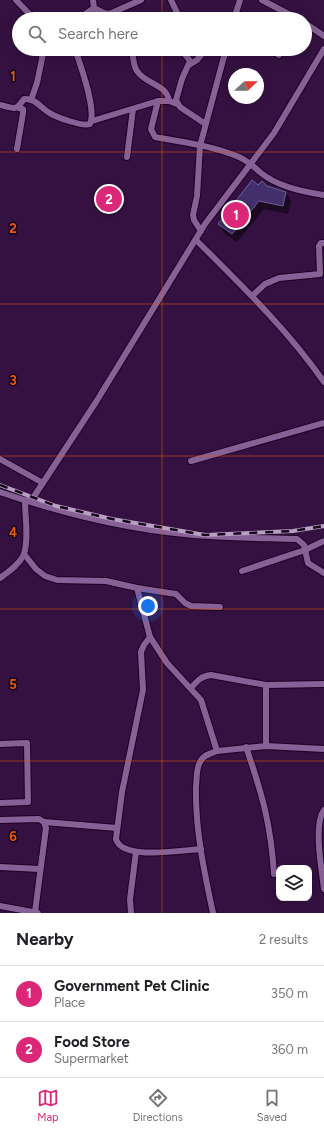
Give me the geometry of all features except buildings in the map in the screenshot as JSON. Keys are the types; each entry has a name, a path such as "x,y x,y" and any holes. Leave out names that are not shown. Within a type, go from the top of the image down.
{"street":[{"path":"16,0 27,12"},
{"path":"94,0 94,8"},
{"path":"114,12 141,0"},
{"path":"171,0 177,12"},
{"path":"236,12 240,0"},
{"path":"262,0 285,12"},
{"path":"94,8 101,12"},
{"path":"88,12 94,8"},
{"path":"312,28 324,36"},
{"path":"25,501 33,498 43,483 96,402 201,231 274,133 324,49"},
{"path":"31,100 37,83 43,56"},
{"path":"78,56 89,96 92,121"},
{"path":"133,56 138,73 166,93 169,100"},
{"path":"177,104 176,94 189,65 189,57 187,56"},
{"path":"189,65 200,56"},
{"path":"201,231 194,220 193,214 197,196 200,146 204,123 224,56"},
{"path":"19,108 24,99 31,100 41,105 50,114 72,122 87,125 92,121 158,101 169,100 204,123"},
{"path":"158,101 151,129 153,135 223,152 251,163 261,173 274,181 292,188 324,195"},
{"path":"0,104 22,109 23,113 17,149"},
{"path":"127,157 133,109"},
{"path":"196,240 252,296 299,348 324,382"},
{"path":"252,296 265,284 279,278 320,274 320,246 321,243 324,243"},
{"path":"192,461 324,423"},
{"path":"0,459 43,483"},
{"path":"0,492 25,501 102,521 148,529 208,536 297,539 301,541 308,563 324,573"},
{"path":"0,578 14,568 24,554 26,539 25,501"},
{"path":"242,572 305,550 324,541"},
{"path":"24,554 36,569 45,576 57,580 106,581 137,588 176,594 185,603 192,606 220,607"},
{"path":"137,588 150,637 167,663 191,688 204,707 217,751"},
{"path":"150,637 141,652 143,690 124,784 117,828 117,845 136,852 201,849"},
{"path":"191,688 198,679 211,675 266,685 324,684"},
{"path":"266,685 266,746"},
{"path":"0,744 27,744 28,802 0,802"},
{"path":"213,913 201,849 196,795 198,766 200,760 206,755 217,751 246,747 266,746 324,749"},
{"path":"246,747 265,805 270,826 274,874"},
{"path":"324,810 320,816 319,829 324,889"},
{"path":"0,820 40,818 44,822 46,828 36,912 0,906"},
{"path":"44,822 117,828"},
{"path":"131,913 130,899 136,852"},
{"path":"0,867 40,869"}],"railway":[{"path":"0,485 56,506 112,519 205,535 293,531 324,526"}],"place":[{"name":"Food Store","path":"109,199"},
{"name":"Government Pet Clinic","path":"236,215"}]}
